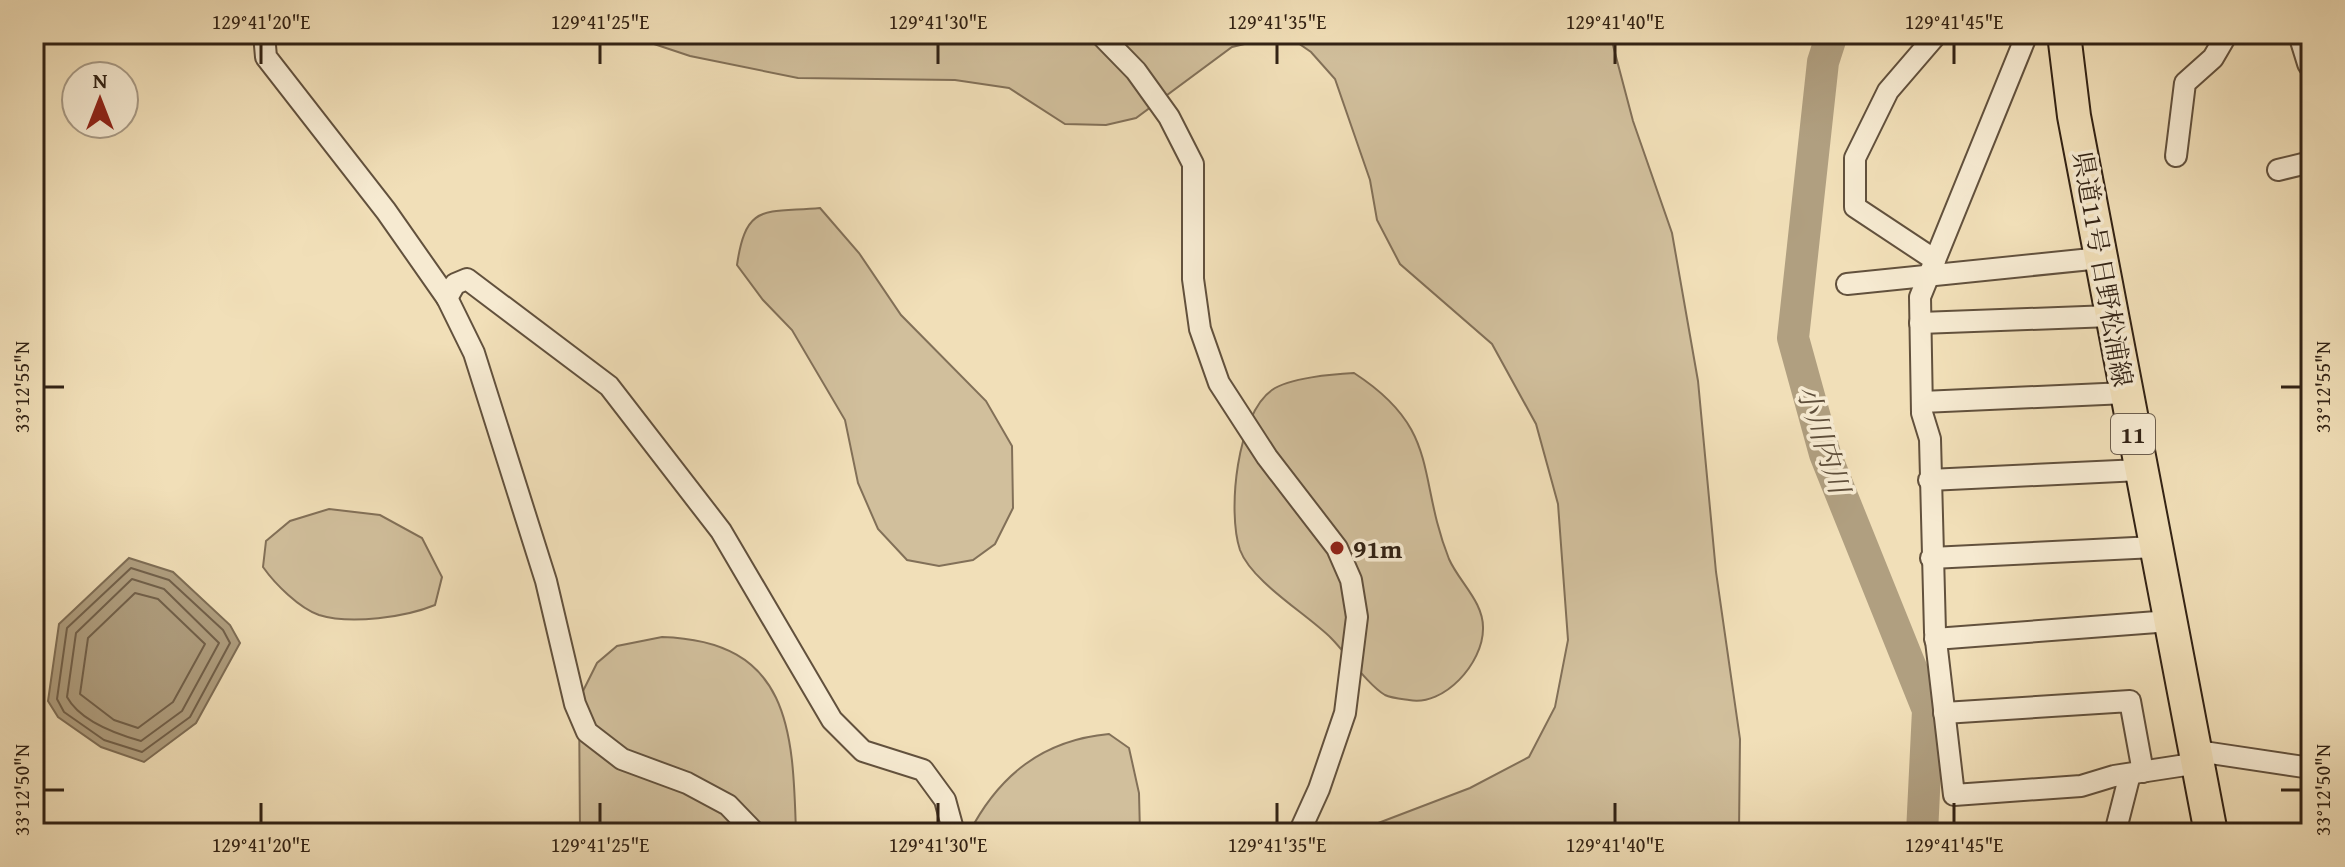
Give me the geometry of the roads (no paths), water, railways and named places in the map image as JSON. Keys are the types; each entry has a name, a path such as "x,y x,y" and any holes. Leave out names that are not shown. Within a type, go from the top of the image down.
{"main road":[{"name":"県道11号 日野松浦線","path":"2064,34 2074,116 2211,833"}],"street":[{"path":"264,34 266,57 386,211 447,298 474,353 546,581 575,704 587,732 622,759 687,783 728,805 755,833"},
{"path":"1100,34 1136,71 1169,117 1193,164 1193,279 1200,329 1219,383 1267,457 1337,548 1351,580 1357,617 1345,713 1319,789 1299,833"},
{"path":"1932,267 1855,207 1855,158 1888,91 1937,34"},
{"path":"2027,34 1920,297 1922,402 1930,439 1935,639 1954,795 2081,786 2198,757 2311,768"},
{"path":"2176,156 2185,83 2213,58 2227,34"},
{"path":"2302,34 2311,63"},
{"path":"2278,170 2311,162"},
{"path":"1847,284 1932,267 2101,258"},
{"path":"447,298 455,284 467,279 609,386 721,531 832,720 863,751 923,770 945,800 954,833"},
{"path":"1920,323 2111,316"},
{"path":"1922,402 2126,393"},
{"path":"1929,480 2140,470"},
{"path":"1931,558 2155,547"},
{"path":"1935,639 2170,621"},
{"path":"1944,713 2130,701 2137,773 2115,833"}],"water":[{"path":"129,558 173,572 230,625 240,643 196,723 144,762 101,747 58,717 48,701 59,624"}],"waterway":[{"name":"小川内川","path":"1832,34 1823,62 1793,338 1825,454 1928,710 1922,833"}],"place":[{"name":"91m","path":"1337,548"}]}
